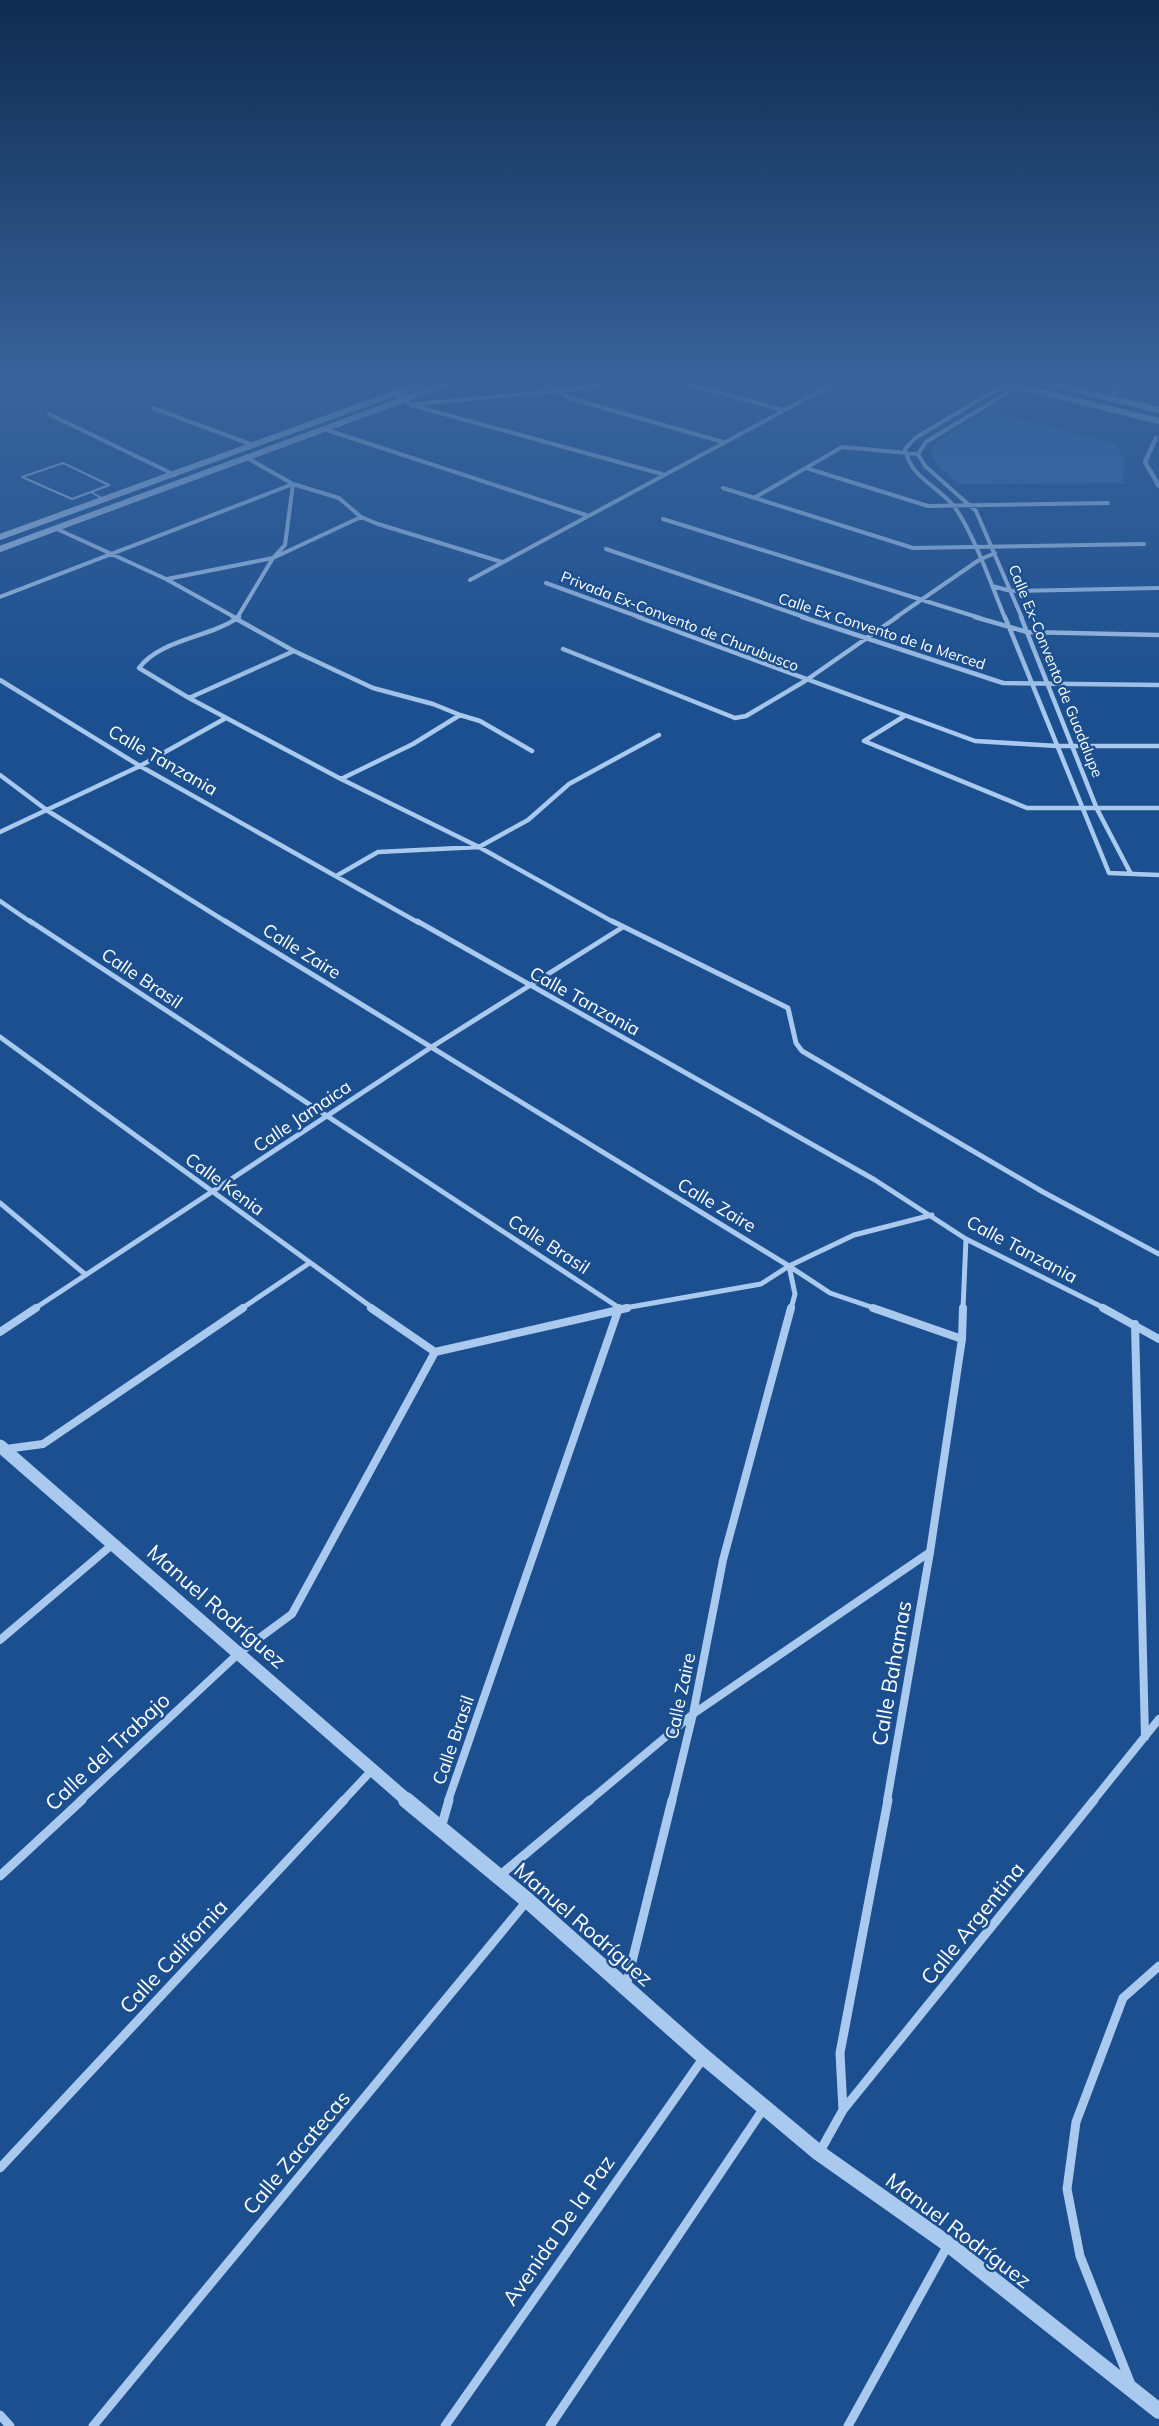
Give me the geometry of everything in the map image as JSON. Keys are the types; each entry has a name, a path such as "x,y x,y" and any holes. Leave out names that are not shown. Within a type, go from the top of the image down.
{"street":[{"path":"0,537 130,491"},
{"path":"0,549 161,491"},
{"path":"0,597 275,491"},
{"path":"292,491 285,545 273,558 238,618 211,632 149,655 142,661 139,668 226,718 341,779 479,847 623,927 788,1008 796,1043 802,1050 1043,1192 1159,1254"},
{"path":"317,491 339,498 361,516 378,524 502,562"},
{"path":"514,491 586,515"},
{"path":"470,580 631,491"},
{"path":"733,491 913,548 974,545 995,551 1144,544"},
{"path":"754,498 766,491"},
{"path":"876,491 928,506 1108,503"},
{"name":"Calle Ex-Convento de Guadalupe","path":"938,491 953,505 974,545 1109,873 1131,874"},
{"name":"Calle Ex-Convento de Guadalupe","path":"952,491 976,511 995,551 1097,809 1131,874"},
{"path":"166,579 273,558 361,516"},
{"path":"663,519 920,602 1027,632 1159,634"},
{"path":"57,529 166,579 294,651 373,688 433,704 480,721 532,751"},
{"name":"Calle Ex Convento de la Merced","path":"606,549 866,639 1003,683 1159,685"},
{"path":"563,649 724,716 746,716 805,681 995,551"},
{"name":"Privada Ex-Convento de Churubusco","path":"546,583 805,681 975,741 1074,747 1159,746"},
{"path":"992,586 1011,591 1159,588"},
{"path":"189,698 294,651"},
{"name":"Calle Tanzania","path":"0,680 140,766 338,874 528,986 932,1215 966,1239 1135,1324 1159,1339"},
{"path":"341,779 413,744 460,715"},
{"path":"903,717 864,741 1027,808 1159,808"},
{"path":"0,832 140,766 226,718"},
{"path":"338,874 378,852 479,847 528,820 569,784 659,735"},
{"name":"Calle Zaire","path":"0,775 48,811 430,1048 789,1266 795,1294 723,1560 693,1714 626,1987"},
{"path":"1131,874 1159,874"},
{"name":"Calle Brasil","path":"0,901 326,1118 621,1310 453,1784 441,1830"},
{"path":"0,910 8,906"},
{"name":"Calle Jamaica","path":"0,1332 430,1048 623,927"},
{"name":"Calle Kenia","path":"0,1037 308,1264 435,1352"},
{"path":"0,1203 86,1275"},
{"path":"435,1352 621,1310 761,1284 789,1266 854,1235 932,1215"},
{"name":"Calle Bahamas","path":"843,2110 840,2053 882,1833 930,1552 962,1339 966,1239"},
{"path":"1,1449 43,1444 308,1264"},
{"path":"789,1266 830,1293 962,1339"},
{"path":"1135,1324 1144,1738"},
{"name":"Calle del Trabajo","path":"0,1876 239,1653 292,1614 340,1530 435,1352"},
{"name":"Manuel Rodríguez","path":"1,1449 441,1830 527,1900 704,2057 819,2153 948,2244 1159,2411"},
{"path":"0,1640 113,1544"},
{"path":"498,1877 693,1714 930,1552"},
{"name":"Calle Argentina","path":"819,2153 843,2110 1159,1719"},
{"name":"Calle California","path":"0,2168 372,1770"},
{"name":"Calle Zacatecas","path":"93,2426 527,1900"},
{"path":"1134,2391 1080,2256 1067,2189 1076,2122 1123,1998 1159,1966"},
{"name":"Avenida De la Paz","path":"445,2426 704,2057"},
{"path":"550,2426 765,2108"},
{"path":"848,2426 948,2244"},
{"path":"0,2415 10,2426"}],"lane":[{"path":"54,491 72,499 91,492 106,500"}]}
